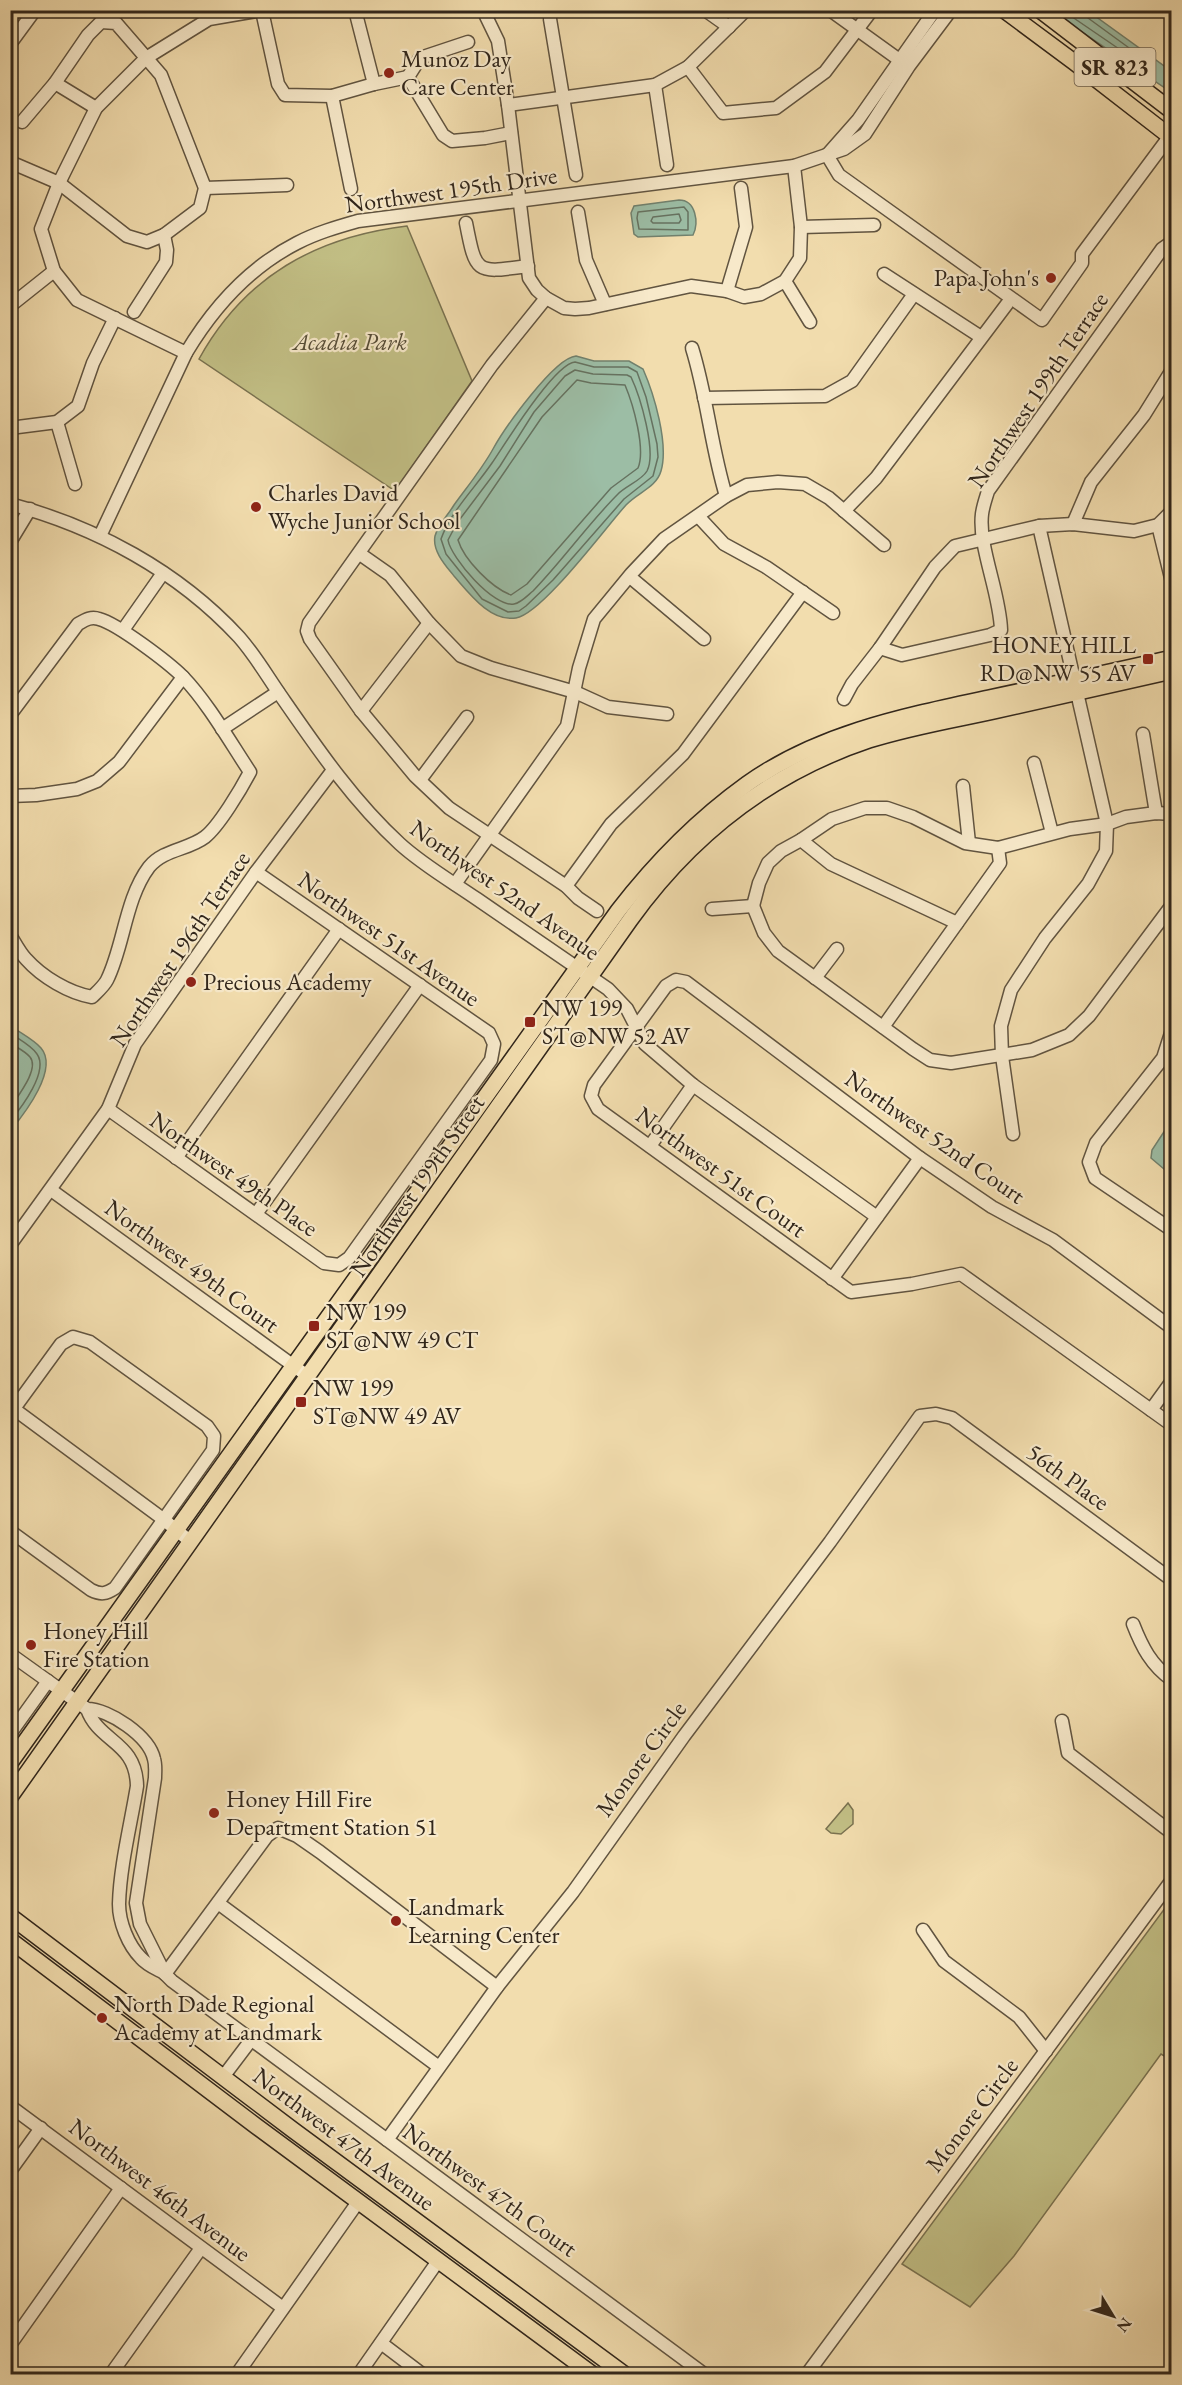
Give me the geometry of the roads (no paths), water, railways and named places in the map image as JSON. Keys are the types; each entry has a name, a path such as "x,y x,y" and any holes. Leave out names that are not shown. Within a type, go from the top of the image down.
{"main road":[{"name":"SR 823","path":"1004,10 1171,135"},
{"name":"SR 823","path":"1040,10 1172,111"},
{"path":"751,789 871,740 1172,658"},
{"path":"1075,686 1172,671"},
{"name":"Northwest 199th Street","path":"10,1763 63,1692 618,911 660,860 707,815 751,789"},
{"name":"Northwest 199th Street","path":"10,1797 82,1706 191,1542 649,894 669,869 751,789"},
{"name":"Northwest 47th Avenue","path":"10,1916 624,2374"},
{"name":"Northwest 47th Avenue","path":"10,1940 358,2202 592,2374"},
{"path":"149,2044 165,2042 181,2045"},
{"path":"357,2177 360,2191 358,2202"},
{"path":"438,2261 451,2258 473,2263"}],"street":[{"path":"10,44 35,10"},
{"path":"186,353 77,300 54,271 41,228 59,183 96,108 146,58 208,15 262,10 278,84 285,95 332,96 408,77 420,58 468,42"},
{"path":"355,10 374,84"},
{"path":"483,10 498,41 530,278 537,290 546,298 564,308 575,309 606,304 691,286 727,291 744,297 761,294 785,281 800,258 801,227 794,166"},
{"path":"705,10 729,27"},
{"path":"508,105 655,85 688,67 746,10"},
{"path":"830,10 904,63"},
{"path":"688,67 723,113 776,108 825,72 872,10"},
{"name":"Northwest 195th Drive","path":"100,536 186,353 201,328 240,284 268,261 296,243 324,231 358,221 794,166 844,149 865,134 935,10"},
{"name":"Northwest 195th Drive","path":"904,63 951,10"},
{"path":"550,19 576,175"},
{"path":"10,162 59,183 127,236 147,242 164,235 200,208 205,188 161,75 116,23 101,22 88,35 55,83 22,122"},
{"path":"408,77 443,135 452,141 511,133"},
{"path":"55,83 96,108"},
{"path":"655,85 667,165"},
{"path":"332,96 351,189"},
{"path":"827,155 839,175 1042,320 1082,264 1082,254 1171,135"},
{"path":"205,188 287,185"},
{"path":"727,291 746,227 741,188"},
{"path":"578,212 585,260 606,304"},
{"path":"466,223 473,259 483,268 493,271 528,266"},
{"path":"801,227 874,225"},
{"path":"134,312 166,262 167,250 164,235"},
{"name":"Northwest 199th Terrace","path":"880,648 902,655 990,635 1001,630 1000,611 984,538 982,514 988,491 1162,249 1172,242"},
{"path":"10,306 54,271"},
{"path":"884,274 981,337"},
{"path":"785,281 810,322"},
{"path":"704,398 825,396 852,381 914,294"},
{"path":"546,298 492,364 360,554 309,623 307,631 310,639 361,711 420,780 450,808 566,886 578,898 597,911"},
{"path":"844,511 876,478 1007,304"},
{"path":"10,428 57,422 78,406 93,363 115,318"},
{"path":"692,348 700,373 717,467 726,496"},
{"path":"1073,524 1091,482 1144,416 1172,370"},
{"path":"57,422 75,484"},
{"path":"455,884 567,726 579,668 594,619 664,539 726,496 747,485 805,484 829,498 884,545"},
{"name":"Northwest 52nd Avenue","path":"10,504 30,509 100,536 163,573 212,610 239,637 355,798 400,844 608,989 627,1009 645,1044 693,1085 877,1217"},
{"path":"10,542 30,509"},
{"path":"844,699 852,684 880,648 935,567 955,546 1039,526 1073,524 1134,531 1158,525 1172,511"},
{"path":"698,516 724,544 766,567 833,614"},
{"path":"1158,525 1172,582"},
{"path":"1013,1134 1002,1056 1001,1026 1011,990 1046,938 1088,884 1106,851 1107,824 1039,526"},
{"path":"360,554 390,575 429,623 462,656 491,668 574,692 608,706 667,714"},
{"path":"123,630 163,573"},
{"path":"630,577 704,639"},
{"path":"566,886 611,824 683,754 803,592"},
{"path":"10,715 78,624 89,618 99,619 123,630 183,677 222,729 250,772 207,836 189,847 167,853 150,867 134,894 107,981 92,997 81,995 48,977 26,959 10,935"},
{"path":"361,711 429,623"},
{"path":"10,796 77,789 97,781 119,762 183,677"},
{"path":"222,729 278,692"},
{"path":"420,780 466,717"},
{"path":"1143,734 1156,813"},
{"path":"1034,763 1052,833"},
{"name":"Northwest 196th Terrace","path":"10,1245 108,1109 135,1044 256,872 333,770"},
{"path":"963,786 969,843"},
{"path":"1172,814 1156,813 1126,818 1107,824 1052,833 998,848 969,843 913,817 887,808 866,808 832,819 781,851 768,863 759,883 753,906 765,933 778,951 930,1060 951,1063 1032,1050 1069,1035 1089,1016 1172,905"},
{"path":"801,840 831,864 957,923"},
{"path":"883,1027 1000,863 998,848"},
{"name":"Northwest 51st Avenue","path":"256,872 489,1033 494,1044 490,1060 419,1161"},
{"path":"712,909 753,906"},
{"path":"176,1158 339,929"},
{"path":"815,978 837,949"},
{"name":"Northwest 52nd Court","path":"636,1029 666,986 676,980 686,982 920,1158 992,1207 1053,1240 1172,1328"},
{"path":"256,1214 420,985"},
{"name":"Northwest 51st Court","path":"636,1029 594,1084 591,1096 598,1109 832,1279"},
{"path":"1172,1030 1163,1058 1096,1143 1089,1162 1095,1178 1172,1230"},
{"path":"650,1146 693,1085"},
{"name":"Northwest 49th Place","path":"108,1109 324,1263 339,1265 350,1258 419,1161"},
{"path":"920,1158 832,1279 851,1292 912,1284 961,1274 1172,1425"},
{"path":"419,1161 447,1182"},
{"name":"Northwest 49th Court","path":"51,1190 309,1377"},
{"path":"10,1531 99,1594 107,1593 115,1588 163,1519 213,1450 214,1436 207,1426 90,1342 72,1337 61,1344 12,1412 163,1519 191,1542"},
{"path":"1151,1410 1172,1381"},
{"name":"56th Place","path":"936,1414 952,1418 1172,1580"},
{"name":"Monore Circle","path":"387,2140 498,1987 573,1892 678,1743 830,1542 920,1416 936,1414"},
{"path":"1133,1623 1142,1649 1160,1671 1172,1680"},
{"path":"10,1654 82,1706 99,1728 127,1752 142,1740"},
{"path":"10,1734 48,1681"},
{"path":"82,1706 109,1714 142,1740 154,1758 155,1778 136,1903 140,1924 165,1974 267,1836 278,1827 297,1836 320,1852 498,1987"},
{"path":"1062,1721 1068,1753 1172,1833"},
{"name":"Northwest 47th Court","path":"127,1752 137,1773 137,1786 119,1905 121,1921 127,1936 142,1960 165,1974 704,2374"},
{"name":"Monore Circle","path":"807,2374 1172,1880"},
{"path":"121,1882 139,1883"},
{"path":"218,1903 439,2067"},
{"path":"923,1930 944,1961 1019,2017 1046,2051"},
{"path":"223,2077 251,2040"},
{"name":"Northwest 46th Avenue","path":"10,2106 283,2308"},
{"path":"10,2171 41,2128"},
{"path":"10,2345 121,2188"},
{"path":"237,2374 358,2202"},
{"path":"111,2374 201,2247"},
{"path":"359,2374 438,2261"},
{"path":"381,2343 422,2374"}],"water":[{"path":"1051,11 1088,11 1171,71 1171,92"},
{"path":"679,200 689,204 695,213 696,224 693,235 638,237 634,234 631,213 634,206"},
{"path":"576,356 594,361 629,361 643,369 656,405 662,433 661,471 655,482 626,505 541,602 516,618 497,616 473,598 447,568 438,553 435,536 443,520 530,396 555,369"},
{"path":"11,1026 41,1048 46,1067 38,1090 11,1130"},
{"path":"1171,1121 1171,1175 1151,1158 1152,1150"}],"place":[{"name":"Munoz Day Care Center","path":"389,73"},
{"name":"Papa John's","path":"1051,278"},
{"name":"Charles David Wyche Junior School","path":"256,507"},
{"name":"HONEY HILL RD@NW 55 AV","path":"1148,659"},
{"name":"Precious Academy","path":"191,982"},
{"name":"NW 199 ST@NW 52 AV","path":"530,1022"},
{"name":"NW 199 ST@NW 49 CT","path":"314,1326"},
{"name":"NW 199 ST@NW 49 AV","path":"301,1402"},
{"name":"Honey Hill Fire Station","path":"31,1645"},
{"name":"Honey Hill Fire Department Station 51","path":"214,1813"},
{"name":"Landmark Learning Center","path":"396,1921"},
{"name":"North Dade Regional Academy at Landmark","path":"102,2018"}],"park label":[{"name":"Acadia Park","path":"350,342"}]}
